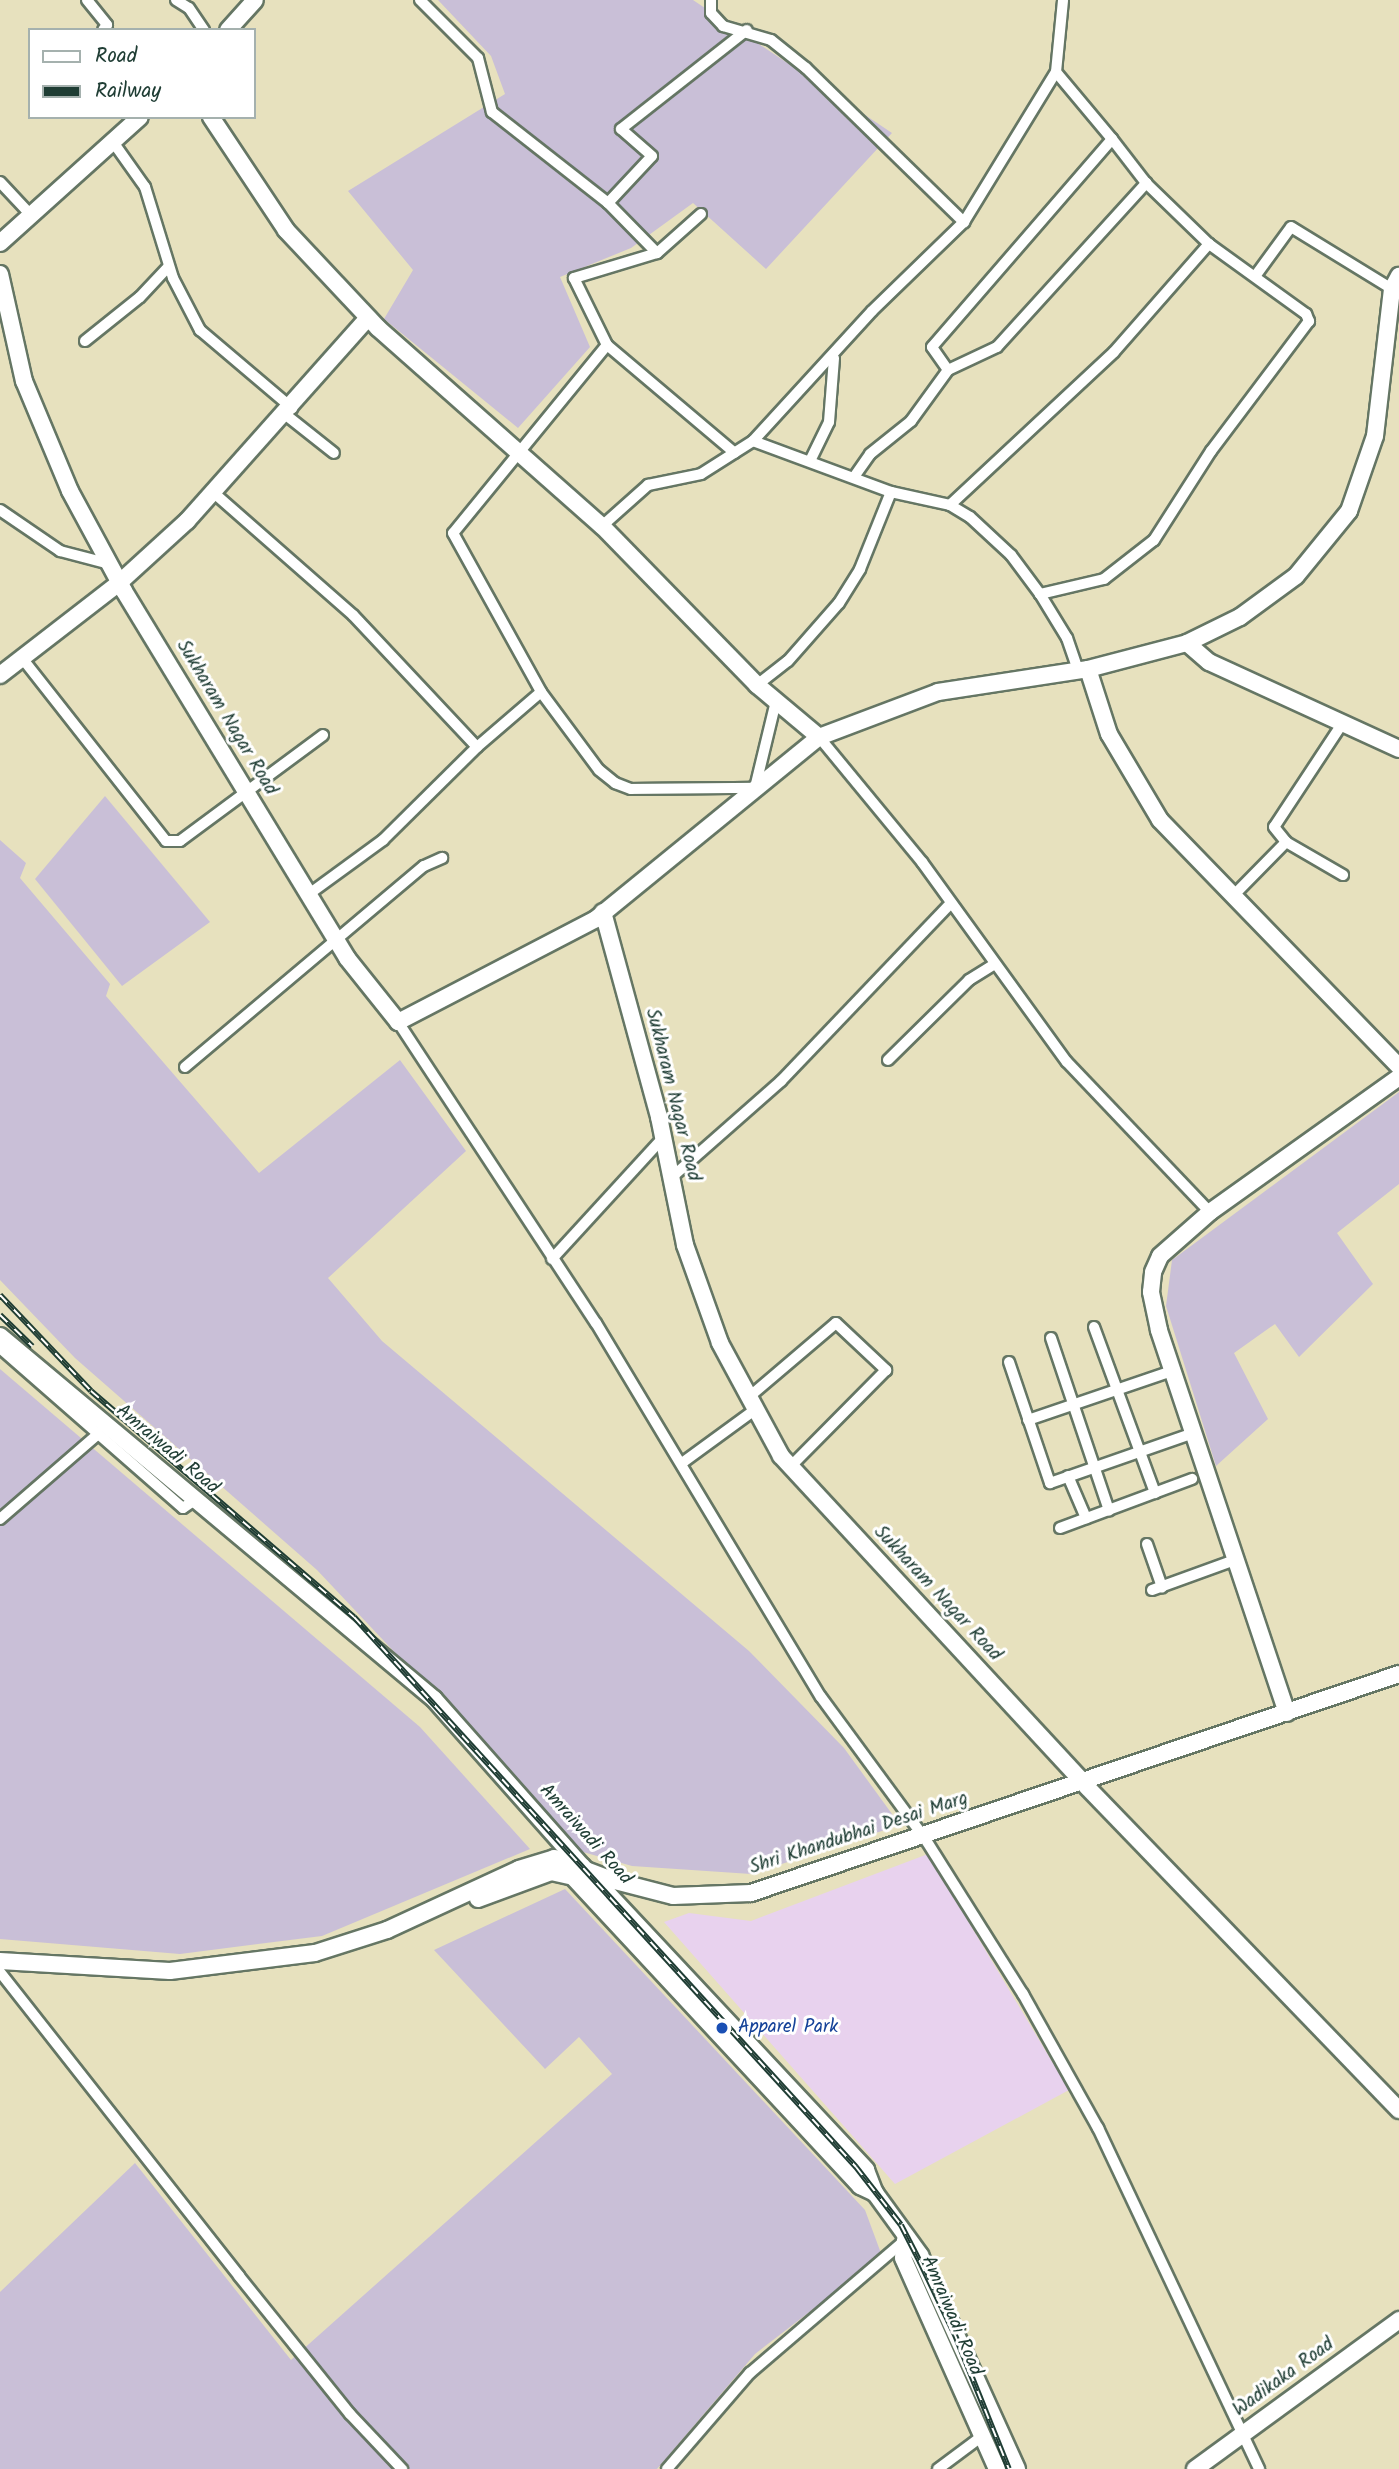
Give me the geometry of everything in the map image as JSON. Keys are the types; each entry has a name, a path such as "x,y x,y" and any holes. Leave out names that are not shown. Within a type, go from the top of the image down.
{"main road":[{"path":"230,28 255,0"},
{"path":"0,243 138,119"},
{"path":"212,119 286,230 368,318 602,526 757,685 819,737"},
{"name":"Sukharam Nagar Road","path":"0,274 24,382 70,491 120,583 336,939 398,1022"},
{"path":"398,1022 603,912 819,737 938,692 1083,669 1187,643 1240,617 1296,576 1349,512 1376,436 1396,282"},
{"path":"0,675 120,583 214,493 289,412 368,318"},
{"path":"1187,643 1209,662 1399,749"},
{"path":"1083,669 1108,734 1160,820 1399,1067"},
{"name":"Sukharam Nagar Road","path":"603,912 663,1138 685,1245 720,1343 791,1466 1084,1783 1399,2110"},
{"path":"1287,1713 1171,1371 1151,1292 1153,1272 1160,1256 1210,1212 1399,1077"},
{"name":"Amraiwadi Road","path":"0,1336 434,1699 548,1827 576,1870"},
{"name":"Shri Khandubhai Desai Marg","path":"576,1870 599,1883 673,1904 753,1902 1399,1674"},
{"name":"Shri Khandubhai Desai Marg","path":"1084,1783 1399,1683"},
{"path":"548,1827 554,1858 576,1870 860,2186 875,2193"},
{"name":"Shri Khandubhai Desai Marg","path":"0,1961 170,1971 315,1953 387,1930 506,1881 551,1872 576,1870 673,1896 751,1893 926,1841"},
{"name":"Shri Khandubhai Desai Marg","path":"0,1970 74,1978 174,1981 337,1959 554,1858"},
{"name":"Amraiwadi Road","path":"599,1883 866,2170 875,2193 905,2241 903,2258 997,2469"},
{"path":"905,2241 920,2255 1017,2469"},
{"name":"Wadikaka Road","path":"1195,2469 1399,2320"}],"street":[{"path":"87,0 108,28"},
{"path":"177,0 189,8 203,28"},
{"path":"420,0 478,58 492,112 608,202 657,253"},
{"path":"711,0 711,13 723,26 733,32 747,30 771,40 806,68 964,222"},
{"path":"602,526 648,485 701,474 753,441 834,358 872,311 964,222 1056,72 1063,0"},
{"path":"608,202 652,156 621,129 747,30"},
{"path":"1040,594 1104,579 1154,540 1211,451 1309,321 1256,275 1209,244 1146,183 1056,72"},
{"path":"948,370 932,347 1112,139"},
{"path":"113,142 145,187 169,266 200,330 334,453"},
{"path":"0,182 31,215"},
{"path":"854,477 870,454 911,421 948,370 997,347 1146,183"},
{"path":"701,214 657,253 573,278 607,345 735,453"},
{"path":"1256,275 1291,227 1396,282"},
{"path":"950,505 1115,352 1209,244"},
{"path":"85,341 140,297 169,266"},
{"path":"607,345 453,533 541,692 615,783 631,789 754,788 776,701"},
{"path":"810,461 829,422 834,358"},
{"path":"753,441 891,492 950,505 1011,555 1040,594 1083,669"},
{"path":"757,685 788,661 839,603 860,569 891,492"},
{"path":"214,493 353,615 477,747"},
{"path":"0,510 60,551 110,564"},
{"path":"22,658 166,841 180,841 323,735"},
{"path":"309,894 383,840 477,747 541,692"},
{"path":"1342,724 1274,827 1286,842 1343,875"},
{"path":"819,737 951,903 993,965 1067,1062 1210,1212"},
{"path":"1233,896 1286,842"},
{"path":"185,1067 424,866 442,858"},
{"path":"671,1178 781,1081 951,903"},
{"path":"888,1060 969,980 993,965"},
{"path":"398,1022 682,1463 821,1698 926,1841 1023,1994 1098,2128 1259,2469"},
{"path":"552,1259 663,1138"},
{"path":"682,1463 753,1403 836,1323 886,1370 791,1466"},
{"path":"1094,1327 1155,1493"},
{"path":"1051,1338 1110,1510"},
{"path":"0,1348 183,1508 195,1500"},
{"path":"1009,1362 1050,1483 1191,1434"},
{"path":"1028,1420 1171,1371"},
{"path":"0,1520 98,1434"},
{"path":"1068,1476 1086,1518"},
{"path":"1060,1528 1192,1479"},
{"path":"1147,1544 1157,1589 1235,1560"},
{"path":"0,1970 290,2340 402,2469"},
{"path":"667,2469 750,2373 905,2241"},
{"path":"937,2469 981,2437"}],"shaded area":[{"path":"438,0 693,0 892,133 766,269 693,203 631,248 560,277 590,347 518,428 384,319 413,270 348,191 505,94 491,56"},
{"path":"105,796 210,922 122,986 35,879"},
{"path":"0,840 26,863 20,878 110,984 106,996 259,1173 400,1060 466,1151 328,1278 382,1341 749,1651 844,1748 900,1825 751,1874 632,1866 583,1852 317,1570 75,1358 0,1280"},
{"path":"1399,1092 1399,1184 1337,1233 1373,1284 1299,1357 1275,1324 1234,1353 1268,1419 1216,1466 1166,1306 1172,1260"},
{"path":"0,1369 420,1727 530,1849 322,1936 180,1954 0,1939"},
{"path":"928,1854 1069,2090 895,2184 664,1922 689,1913 751,1921"},
{"path":"565,1889 865,2210 882,2256 755,2354 657,2469 0,2469 0,2292 135,2163 291,2360 612,2074 579,2037 545,2069 434,1950"}],"railway":[{"path":"0,1295 91,1391 354,1617 856,2167 901,2225 920,2262 955,2335 1009,2469"},
{"path":"0,1315 32,1346"}],"place":[{"name":"Apparel Park","path":"722,2028"}]}
